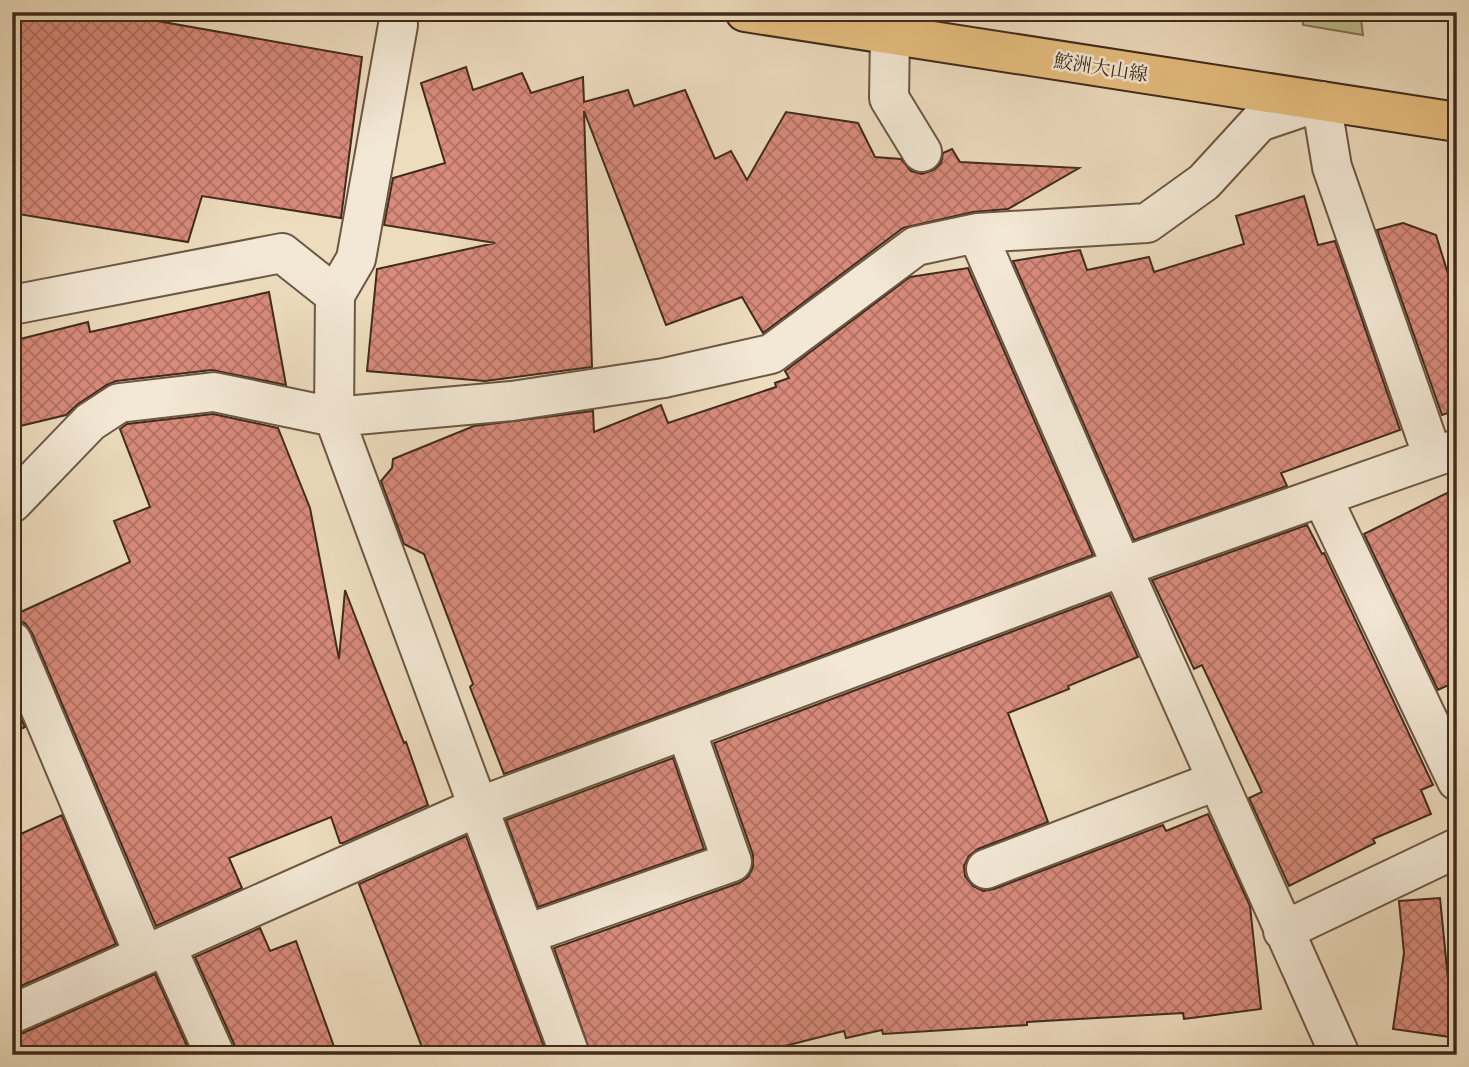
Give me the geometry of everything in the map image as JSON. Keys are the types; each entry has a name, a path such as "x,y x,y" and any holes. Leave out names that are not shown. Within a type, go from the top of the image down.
{"main road":[{"name":"鮫洲大山線","path":"745,12 1457,122"}],"street":[{"path":"398,25 356,258 335,295 334,417 570,1055"},
{"path":"890,35 889,98 922,152"},
{"path":"12,503 90,422 119,404 214,392 334,417 526,399 664,378 771,354 916,246 977,233 1147,223 1204,182 1259,122 1321,101 1332,167 1445,453 1122,568 478,807 12,1014"},
{"path":"977,233 1216,781 1340,1055"},
{"path":"12,305 282,253 335,295"},
{"path":"1322,497 1457,781"},
{"path":"12,641 155,950 215,1055"},
{"path":"527,934 732,862 686,730"},
{"path":"986,869 1216,781"},
{"path":"1283,931 1457,848"}],"green space":[{"path":"1302,12 1360,12 1363,35 1303,25"}],"building":[{"path":"12,12 106,12 362,57 341,218 202,196 188,242 12,213"},
{"path":"466,67 473,90 522,73 531,93 583,77 584,102 628,90 634,106 685,90 715,159 731,151 747,180 786,112 858,123 875,157 901,159 911,171 922,174 934,170 941,163 943,153 952,149 960,162 1079,168 1008,209 973,212 903,228 763,333 742,297 666,325 584,111 592,367 485,381 367,371 377,269 495,243 384,225 393,178 445,163 421,83"},
{"path":"1304,196 1318,245 1335,241 1400,430 1281,473 1287,486 1134,540 1013,261 1080,250 1087,270 1149,257 1154,272 1244,244 1236,216"},
{"path":"1403,223 1436,235 1449,277 1457,274 1457,410 1442,415 1377,230"},
{"path":"968,268 1093,555 504,774 470,687 473,684 424,554 404,544 381,481 392,468 393,459 474,426 593,411 594,432 661,405 668,423 776,387 775,383 789,378 785,371 910,277"},
{"path":"269,292 286,385 212,370 116,381 78,404 66,415 12,428 12,341 88,322 90,332"},
{"path":"213,414 278,428 310,508 339,659 345,590 404,743 406,742 428,805 343,843 340,843 331,817 229,858 242,888 156,926 32,633 25,623 12,620 12,616 130,562 114,521 150,507 120,429 127,424"},
{"path":"1457,488 1457,681 1438,690 1364,534"},
{"path":"1307,525 1322,554 1324,553 1433,785 1421,790 1431,814 1373,839 1375,843 1289,886 1249,798 1262,792 1202,665 1194,669 1152,580"},
{"path":"1110,595 1138,657 1008,713 1048,822 978,849 969,856 964,866 965,876 973,886 983,891 994,889 1163,825 1166,831 1208,814 1250,906 1261,1009 1184,1019 1183,1013 883,1034 882,1030 846,1038 844,1031 749,1055 591,1055 554,948 739,883 748,877 753,867 753,855 714,743"},
{"path":"12,698 25,727 12,733"},
{"path":"673,758 704,849 538,907 506,820"},
{"path":"62,815 116,944 12,990 12,838"},
{"path":"466,836 547,1055 425,1055 359,884"},
{"path":"1440,898 1449,989 1457,990 1457,1038 1393,1029 1404,953 1399,901"},
{"path":"260,928 270,951 296,941 337,1055 236,1055 235,1046 195,957"},
{"path":"155,974 191,1055 12,1055 12,1035 21,1034"}]}
